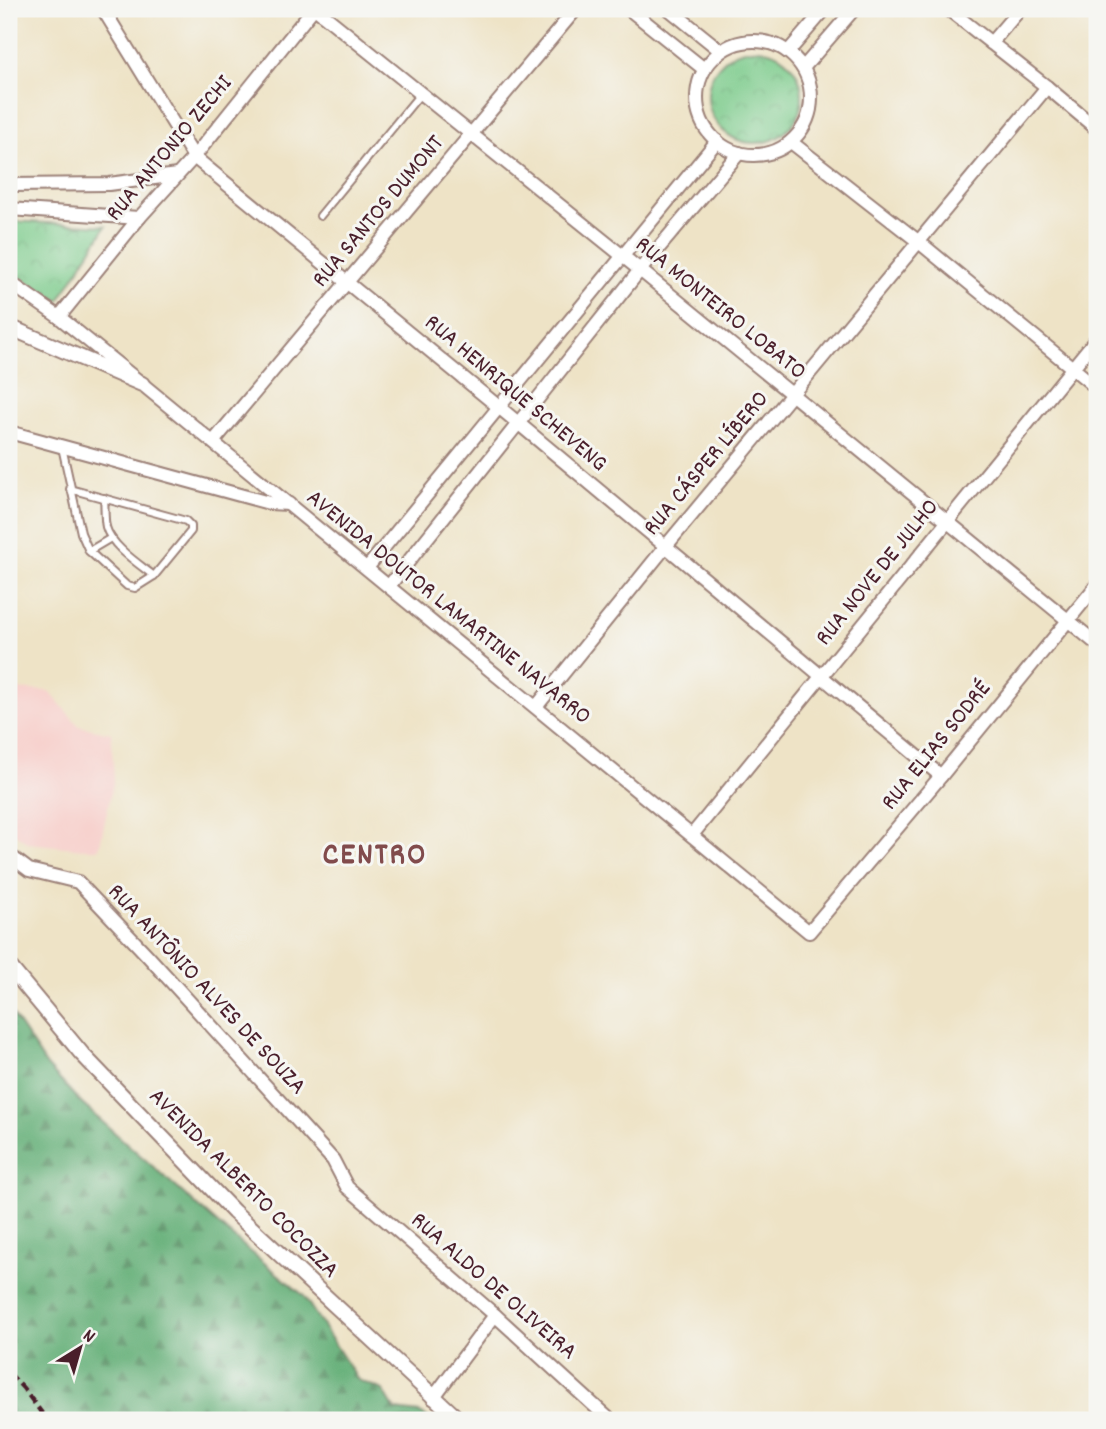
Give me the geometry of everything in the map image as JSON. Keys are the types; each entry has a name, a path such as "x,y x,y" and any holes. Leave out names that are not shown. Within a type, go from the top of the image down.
{"street":[{"name":"RUA HENRIQUE SCHEVENG","path":"103,9 194,157 518,423 940,776"},
{"name":"RUA ANTONIO ZECHI","path":"59,317 314,9"},
{"name":"RUA MONTEIRO LOBATO","path":"314,9 640,270 1097,644"},
{"name":"RUA SANTOS DUMONT","path":"213,442 576,9"},
{"path":"629,9 704,69"},
{"path":"669,9 721,51"},
{"path":"788,52 825,9"},
{"path":"803,68 854,9"},
{"path":"948,9 1097,129"},
{"path":"991,43 1020,9"},
{"path":"754,40 766,42 788,52 803,68 809,83 809,115 802,130 791,142 775,151 757,155 738,153 717,141 704,126 697,108 697,88 704,69 721,51 731,45 754,40"},
{"name":"RUA CÁSPER LÍBERO","path":"536,707 1047,87"},
{"path":"367,568 717,141"},
{"path":"791,142 1097,387"},
{"path":"389,586 640,270 738,153"},
{"path":"9,185 109,184 177,175"},
{"path":"9,209 139,218"},
{"name":"AVENIDA DOUTOR LAMARTINE NAVARRO","path":"9,282 59,317 142,384 809,932"},
{"path":"9,327 142,384"},
{"name":"RUA NOVE DE JULHO","path":"692,835 1097,338"},
{"path":"9,432 268,503 289,504"},
{"name":"RUA ELIAS SODRÉ","path":"809,932 1097,585"},
{"name":"RUA ANTÔNIO ALVES DE SOUZA","path":"9,855 29,870 78,882 333,1160 347,1188"},
{"name":"AVENIDA ALBERTO COCOZZA","path":"9,966 82,1054 234,1212 460,1420"},
{"name":"RUA ALDO DE OLIVEIRA","path":"347,1188 495,1315 610,1420"},
{"path":"433,1398 495,1315"}],"lane":[{"path":"320,216 421,93"},
{"path":"62,447 70,489 81,533 89,551 127,586 135,588 154,576 191,531 186,520 70,489"},
{"path":"104,498 111,538 154,576"},
{"path":"89,551 111,538"}],"shaded area":[{"path":"9,689 49,691 79,726 111,733 114,779 99,849 28,843 9,830"}],"green space":[{"path":"755,49 773,53 788,63 798,78 802,96 798,114 788,129 773,139 755,143 737,139 722,129 712,114 708,96 712,78 722,63 737,53"},
{"path":"9,221 106,226 59,301 9,270"},
{"path":"9,1009 47,1066 81,1103 303,1295 358,1380 383,1390 395,1410 420,1413 432,1420 9,1420"}],"railway":[{"path":"9,1373 47,1420"}],"district":[{"name":"CENTRO","path":"375,857"}]}
